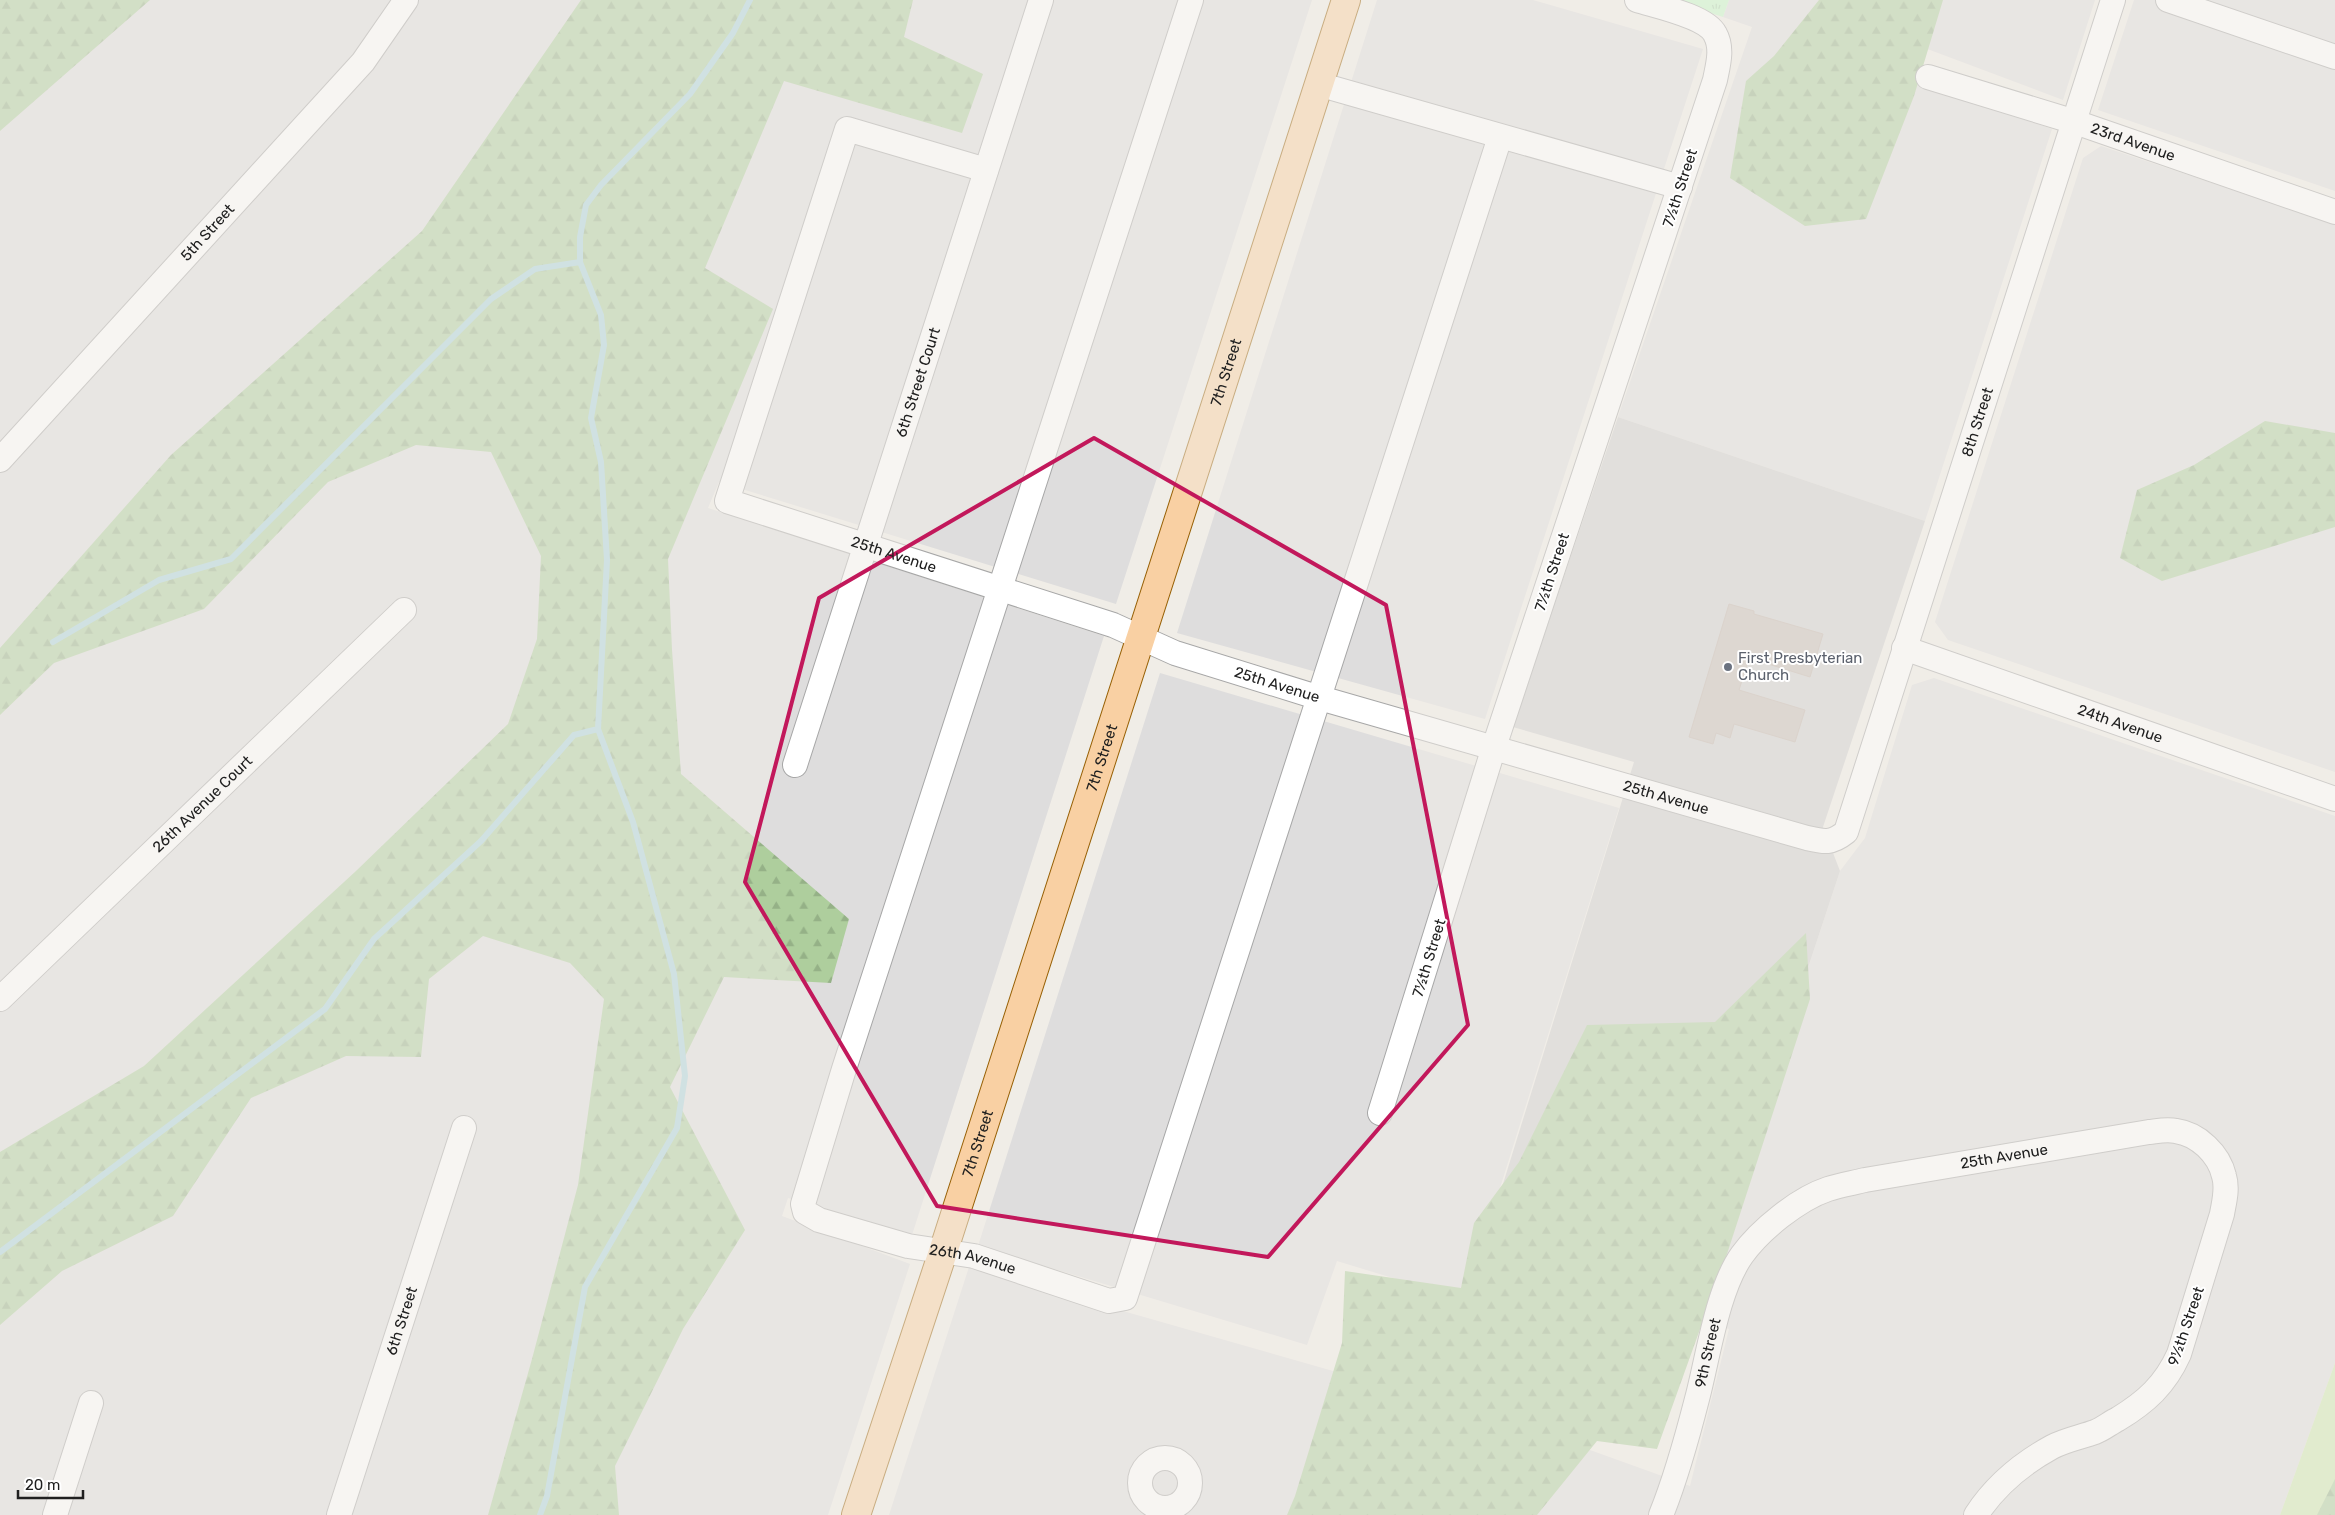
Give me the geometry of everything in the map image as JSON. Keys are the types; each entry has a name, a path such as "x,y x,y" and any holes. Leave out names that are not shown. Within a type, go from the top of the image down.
{"main road":[{"name":"7th Street","path":"856,1515 943,1252 1346,0"}],"street":[{"name":"5th Street","path":"0,460 364,62 406,0"},
{"name":"6th Street Court","path":"795,765 1041,0"},
{"path":"1002,590 1192,0"},
{"name":"7½th Street","path":"1380,1113 1494,747 1715,80 1719,58 1719,44 1715,32 1691,18 1637,0"},
{"name":"8th Street","path":"1836,840 1846,832 2114,0"},
{"path":"2168,0 2335,57"},
{"name":"23rd Avenue","path":"1928,77 2075,122 2335,212"},
{"path":"1318,84 1680,187"},
{"name":"25th Avenue","path":"986,170 847,129 727,501 865,547 1113,625 1175,654 1320,698 1807,838 1824,842 1836,840"},
{"path":"1320,698 1500,137"},
{"name":"26th Avenue","path":"1002,590 844,1069 803,1204 806,1212 819,1220 908,1246 974,1256 1109,1301 1124,1298 1320,698"},
{"name":"26th Avenue Court","path":"0,999 404,610"},
{"name":"24th Avenue","path":"1904,648 2335,799"},
{"name":"6th Street","path":"339,1515 464,1128"},
{"name":"25th Avenue","path":"1790,1211 1827,1190 1865,1180 2149,1132 2174,1130 2185,1132 2197,1138 2216,1159"},
{"name":"9½th Street","path":"1976,1515 2004,1480 2053,1446 2097,1431 2142,1404 2157,1390 2172,1371 2179,1354 2226,1193 2224,1175 2216,1159"},
{"name":"9th Street","path":"1661,1515 1672,1490 1698,1399 1707,1354 1728,1282 1742,1255 1770,1224 1790,1211"},
{"path":"55,1515 91,1403"}],"highlighted area":[{"path":"1094,438 1386,605 1468,1025 1268,1257 937,1206 745,882 819,598"}],"shaded area":[{"path":"0,0 1312,0 1116,604 719,482 708,508 1104,636 912,1235 788,1198 782,1216 910,1264 828,1515 0,1515"},
{"path":"1377,0 1533,0 1703,49 1485,719 1177,633"},
{"path":"1729,0 2095,0 2063,100 1930,50 1909,46 1900,75 2052,129 1925,521 1618,417 1752,27 1723,17"},
{"path":"2134,0 2335,0 2335,191 2098,110"},
{"path":"2101,146 2335,224 2335,772 1948,640 1935,622 2083,158"},
{"path":"1618,417 1925,521 1823,827 1840,871 1693,1316 1484,1245 1634,762 1513,727"},
{"path":"1160,673 1619,808 1465,1300 1337,1261 1307,1345 978,1246"},
{"path":"1934,678 2335,816 2335,1363 2280,1515 889,1515 969,1267 1515,1423 1690,1486 1729,1329 1693,1316 1840,871 1865,838 1912,685"}],"green space":[{"path":"0,0 150,0 0,131"},
{"path":"581,0 913,0 904,37 983,74 962,133 784,81 705,268 773,309 668,559 681,774 849,919 831,983 724,977 670,1087 745,1230 683,1329 615,1466 619,1515 488,1515 578,1185 604,999 570,963 483,936 429,979 421,1057 346,1056 251,1098 173,1216 62,1271 0,1325 0,1152 144,1066 356,871 508,724 537,639 541,556 491,452 416,445 328,482 204,609 54,663 0,715 0,648 171,455 422,231"},
{"path":"1669,0 1729,0 1723,17"},
{"path":"1819,0 1943,0 1914,96 1866,219 1805,226 1730,178 1746,81 1774,56"},
{"path":"2265,421 2335,433 2335,527 2162,581 2120,558 2137,490 2194,465"},
{"path":"1806,933 1810,999 1727,1254 1657,1449 1597,1441 1537,1515 1287,1515 1295,1496 1342,1343 1345,1271 1461,1288 1474,1223 1519,1162 1587,1025 1715,1022"},
{"path":"2335,1363 2335,1515 2280,1515"},
{"path":"2335,1479 2335,1515 2317,1515"}],"building":[{"name":"First Presbyterian Church","path":"1729,604 1754,611 1754,614 1823,634 1810,677 1749,658 1739,690 1805,710 1795,742 1734,724 1730,738 1716,733 1713,744 1689,737"}],"waterway":[{"path":"540,1515 547,1496 585,1287 677,1128 685,1076 674,974 633,822 598,729 607,560 601,462 591,418 604,345 601,315 580,262 580,237 586,205 601,185 690,94 733,33 750,0"},
{"path":"53,642 159,580 231,559 491,299 535,269 580,262"},
{"path":"0,1252 325,1009 374,939 481,841 574,735 598,729"}],"place":[{"name":"First Presbyterian Church","path":"1728,667"}]}
